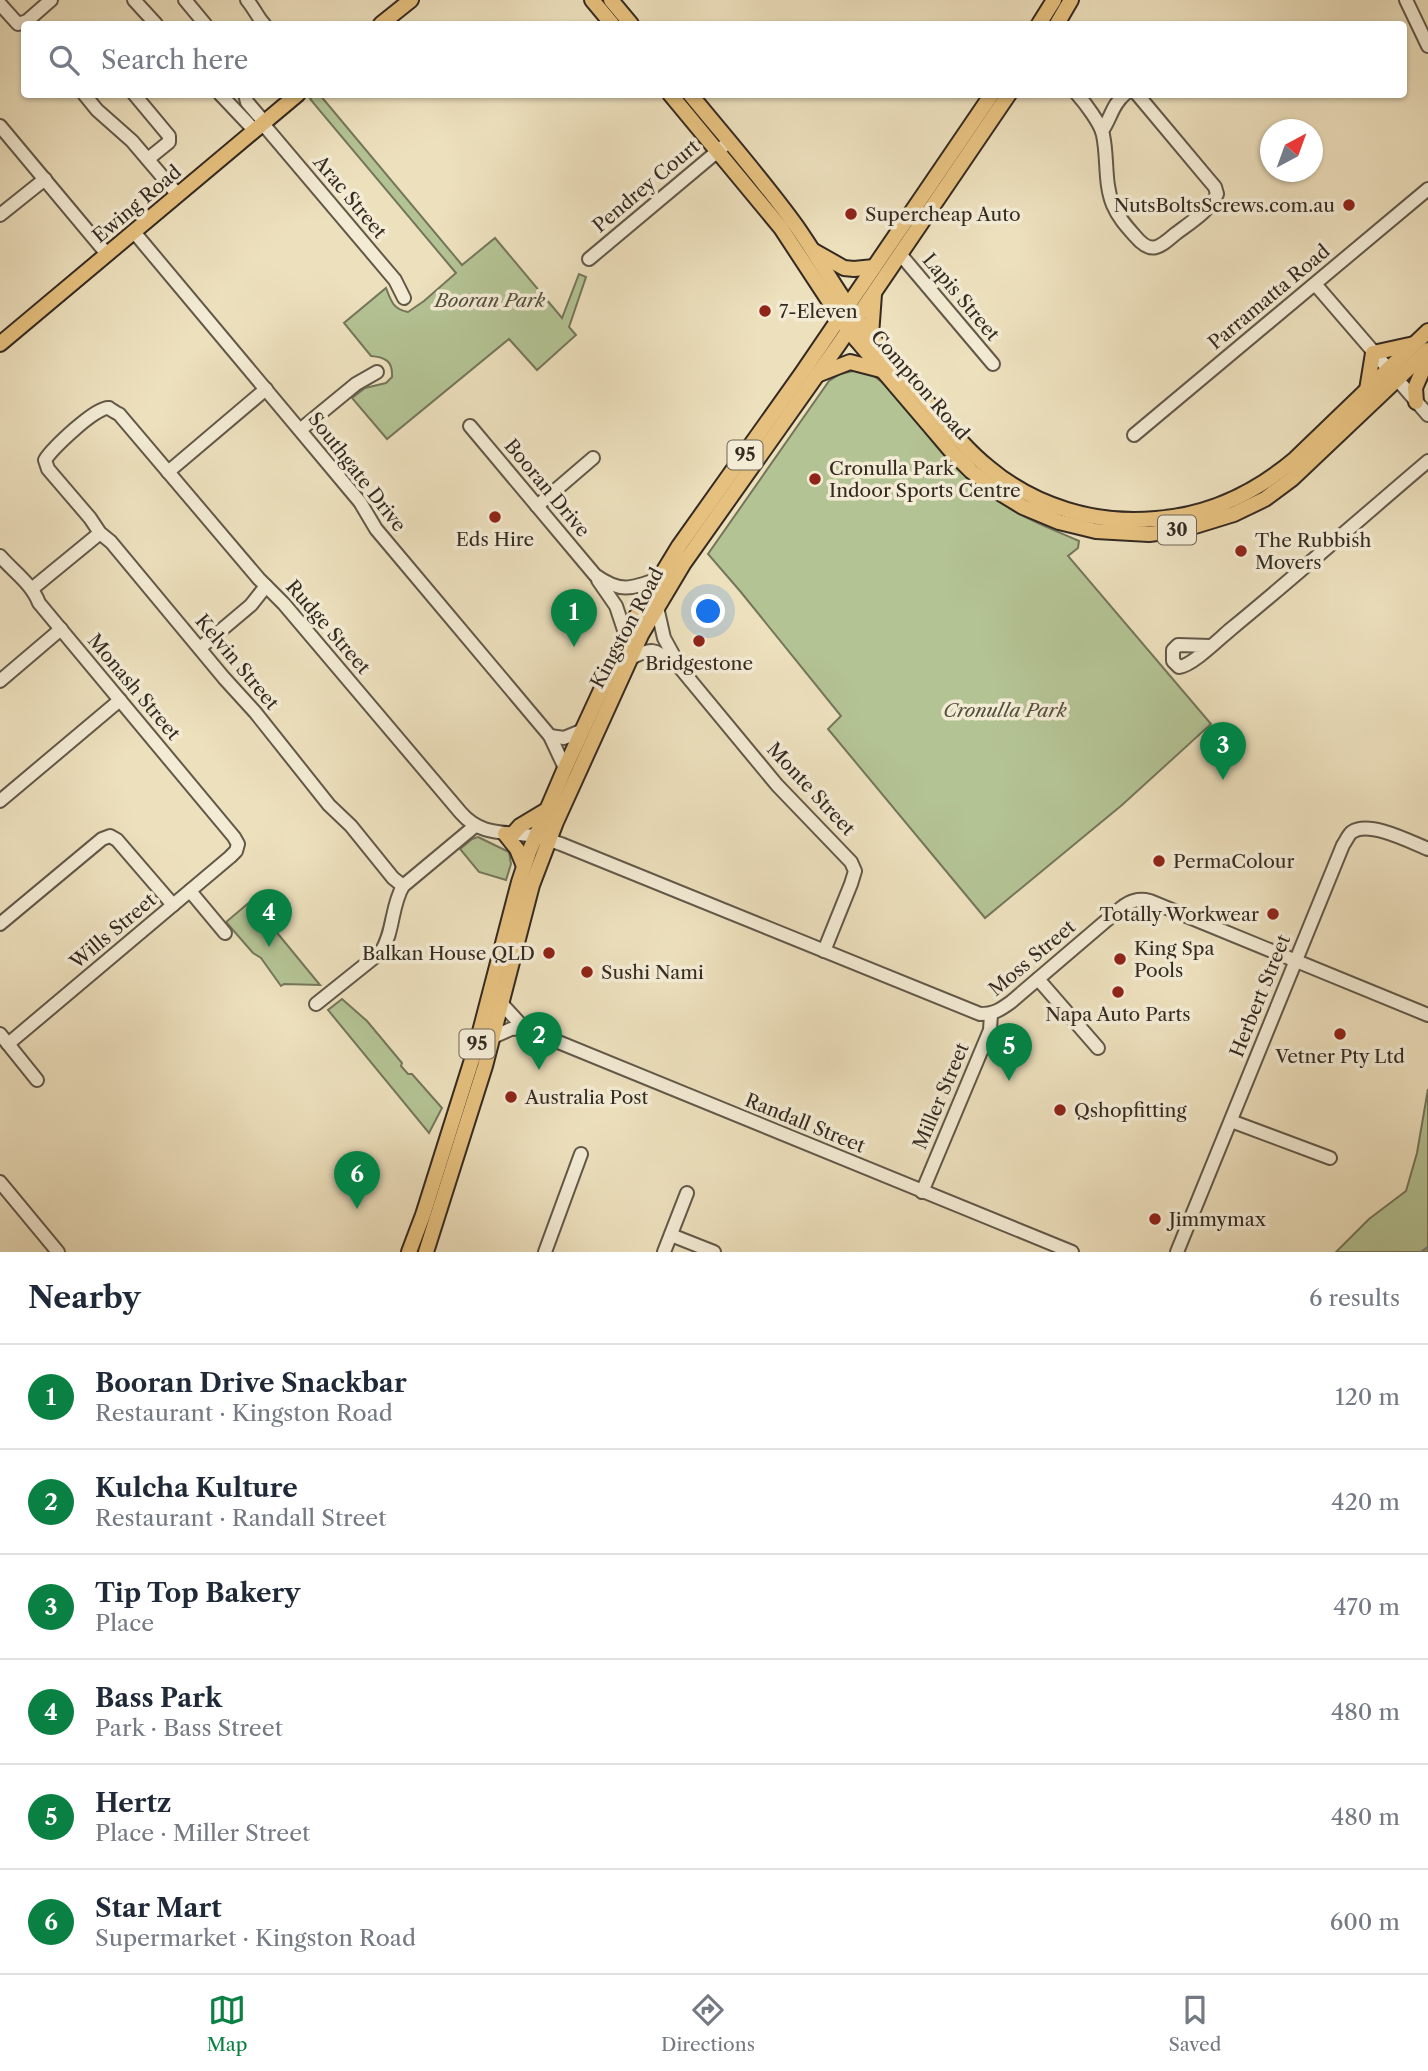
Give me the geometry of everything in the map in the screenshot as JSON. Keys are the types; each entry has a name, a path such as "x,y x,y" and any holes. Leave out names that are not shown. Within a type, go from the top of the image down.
{"main road":[{"path":"386,21 411,0"},
{"path":"592,0 610,21"},
{"path":"611,0 628,21"},
{"path":"1041,21 1054,0"},
{"path":"1059,21 1071,0"},
{"name":"Ewing Road","path":"0,344 293,98"},
{"name":"Compton Road","path":"674,98 776,199 812,250 848,318 871,335 958,438 1000,477 1055,506 1084,515 1138,521 1171,518 1207,510 1240,496 1283,469 1367,390 1392,375"},
{"name":"Compton Road","path":"693,98 723,146 848,318 881,370 962,462 1000,494 1059,522 1096,531 1132,534 1173,531 1209,523 1265,499 1305,468 1392,375 1422,347 1428,331"},
{"name":"Kingston Road","path":"409,1252 477,1047 524,866 542,838 657,607 684,563 817,375 874,267 989,98"},
{"name":"Kingston Road","path":"426,1252 493,1037 542,838 545,811 626,636 657,579 848,318 874,293 1006,98"},
{"path":"812,250 844,268 854,270 874,267"},
{"path":"871,335 874,293"},
{"path":"1367,390 1373,353 1422,347"},
{"path":"1416,402 1415,388 1428,358"},
{"path":"817,375 850,362 881,370"},
{"path":"524,866 509,834 545,811"}],"street":[{"path":"30,21 51,0"},
{"path":"134,0 153,21"},
{"path":"184,0 202,21"},
{"path":"247,0 258,12 261,21"},
{"path":"1406,0 1428,46"},
{"path":"0,4 21,23"},
{"path":"87,98 132,141 178,195"},
{"path":"137,98 169,136 169,142 148,159"},
{"path":"225,98 261,126"},
{"path":"246,98 261,126"},
{"path":"1080,98 1101,131 1113,205 1140,243 1151,251 1168,240 1219,195 1140,98"},
{"path":"1101,131 1110,111 1121,98"},
{"path":"1089,108 1110,111"},
{"path":"0,126 107,254"},
{"name":"Arac Street","path":"261,126 395,280 404,298"},
{"name":"Pendrey Court","path":"589,259 723,146"},
{"path":"0,215 45,179"},
{"name":"Parramatta Road","path":"1134,435 1428,190"},
{"name":"Southgate Drive","path":"134,232 360,502 376,528 550,736 565,768"},
{"name":"Lapis Street","path":"900,254 993,363"},
{"path":"1315,284 1428,415"},
{"path":"300,430 356,384 377,372"},
{"path":"168,472 266,390"},
{"name":"Rudge Street","path":"110,408 119,414 475,826"},
{"name":"Kelvin Street","path":"110,408 101,410 85,421 51,451 46,460 48,469 255,712 329,805 403,886"},
{"name":"Booran Drive","path":"470,426 596,575 616,606 626,636"},
{"path":"537,506 593,458"},
{"path":"1210,646 1428,461"},
{"path":"33,588 100,533"},
{"name":"Monash Street","path":"2,563 33,588 39,603 238,844"},
{"name":"Booran Drive","path":"596,575 610,585 625,589 639,587 657,579"},
{"path":"200,648 251,605 266,586"},
{"name":"Monte Street","path":"657,607 664,638 681,669 778,785 851,862 855,871 824,951"},
{"path":"0,681 61,629"},
{"name":"Monte Street","path":"631,658 652,650 681,669"},
{"path":"0,801 120,700"},
{"path":"550,736 564,738 581,731"},
{"path":"316,1004 381,952 387,942 398,894 403,886 475,826 542,838"},
{"name":"Herbert Street","path":"1177,1252 1295,960 1350,833 1360,827 1378,829 1428,849"},
{"path":"0,924 102,839 110,836 117,839 173,905"},
{"name":"Moss Street","path":"542,838 980,1014 998,1012 1126,904 1142,899 1428,1014"},
{"name":"Wills Street","path":"4,1039 190,891 236,851 238,844"},
{"path":"190,891 225,933"},
{"path":"1038,979 1098,1048"},
{"name":"Randall Street","path":"501,1003 524,1028 1072,1252"},
{"name":"Miller Street","path":"922,1192 990,1028 991,1014"},
{"path":"493,1037 524,1028"},
{"path":"4,1039 37,1080"},
{"path":"1231,1121 1330,1158"},
{"path":"545,1252 581,1154"},
{"path":"0,1182 58,1252"},
{"path":"664,1252 687,1193"},
{"path":"671,1234 714,1252"}],"green space":[{"name":"Booran Park","path":"323,98 462,265 495,238 562,318 579,274 586,277 569,327 576,335 537,370 509,339 387,439 352,398 365,388 386,383 392,377 391,367 384,359 371,356 344,323 386,288 396,307 408,312 456,273 310,99"},
{"name":"Cronulla Park","path":"858,370 881,381 893,392 944,455 981,489 1023,516 1079,541 1078,548 1068,556 1211,724 1122,805 985,918 828,729 841,716 708,554 829,381 840,374"},
{"path":"478,837 509,852 511,864 506,880 479,872 460,849"},
{"path":"251,901 320,985 281,986 261,958 253,953 226,922"},
{"path":"342,999 367,1021 402,1063 401,1066 408,1074 412,1074 442,1108 429,1133 328,1010"},
{"path":"1428,1089 1428,1252 1336,1252 1369,1219 1406,1191 1417,1153"}],"waterway":[{"path":"1421,1252 1428,1247"}],"place":[{"name":"NutsBoltsScrews.com.au","path":"1349,205"},
{"name":"Supercheap Auto","path":"851,214"},
{"name":"7-Eleven","path":"765,311"},
{"name":"Cronulla Park Indoor Sports Centre","path":"815,479"},
{"name":"Eds Hire","path":"495,517"},
{"name":"The Rubbish Movers","path":"1241,551"},
{"name":"Bridgestone","path":"699,641"},
{"name":"Booran Drive Snackbar","path":"574,647"},
{"name":"Tip Top Bakery","path":"1223,780"},
{"name":"PermaColour","path":"1159,861"},
{"name":"Totally Workwear","path":"1273,914"},
{"name":"Bass Park","path":"269,947"},
{"name":"Balkan House QLD","path":"549,953"},
{"name":"King Spa Pools","path":"1120,959"},
{"name":"Sushi Nami","path":"587,972"},
{"name":"Napa Auto Parts","path":"1118,992"},
{"name":"Vetner Pty Ltd","path":"1340,1034"},
{"name":"Kulcha Kulture","path":"539,1070"},
{"name":"Hertz","path":"1009,1081"},
{"name":"Australia Post","path":"511,1097"},
{"name":"Qshopfitting","path":"1060,1110"},
{"name":"Star Mart","path":"357,1209"},
{"name":"Jimmymax","path":"1155,1219"}]}
